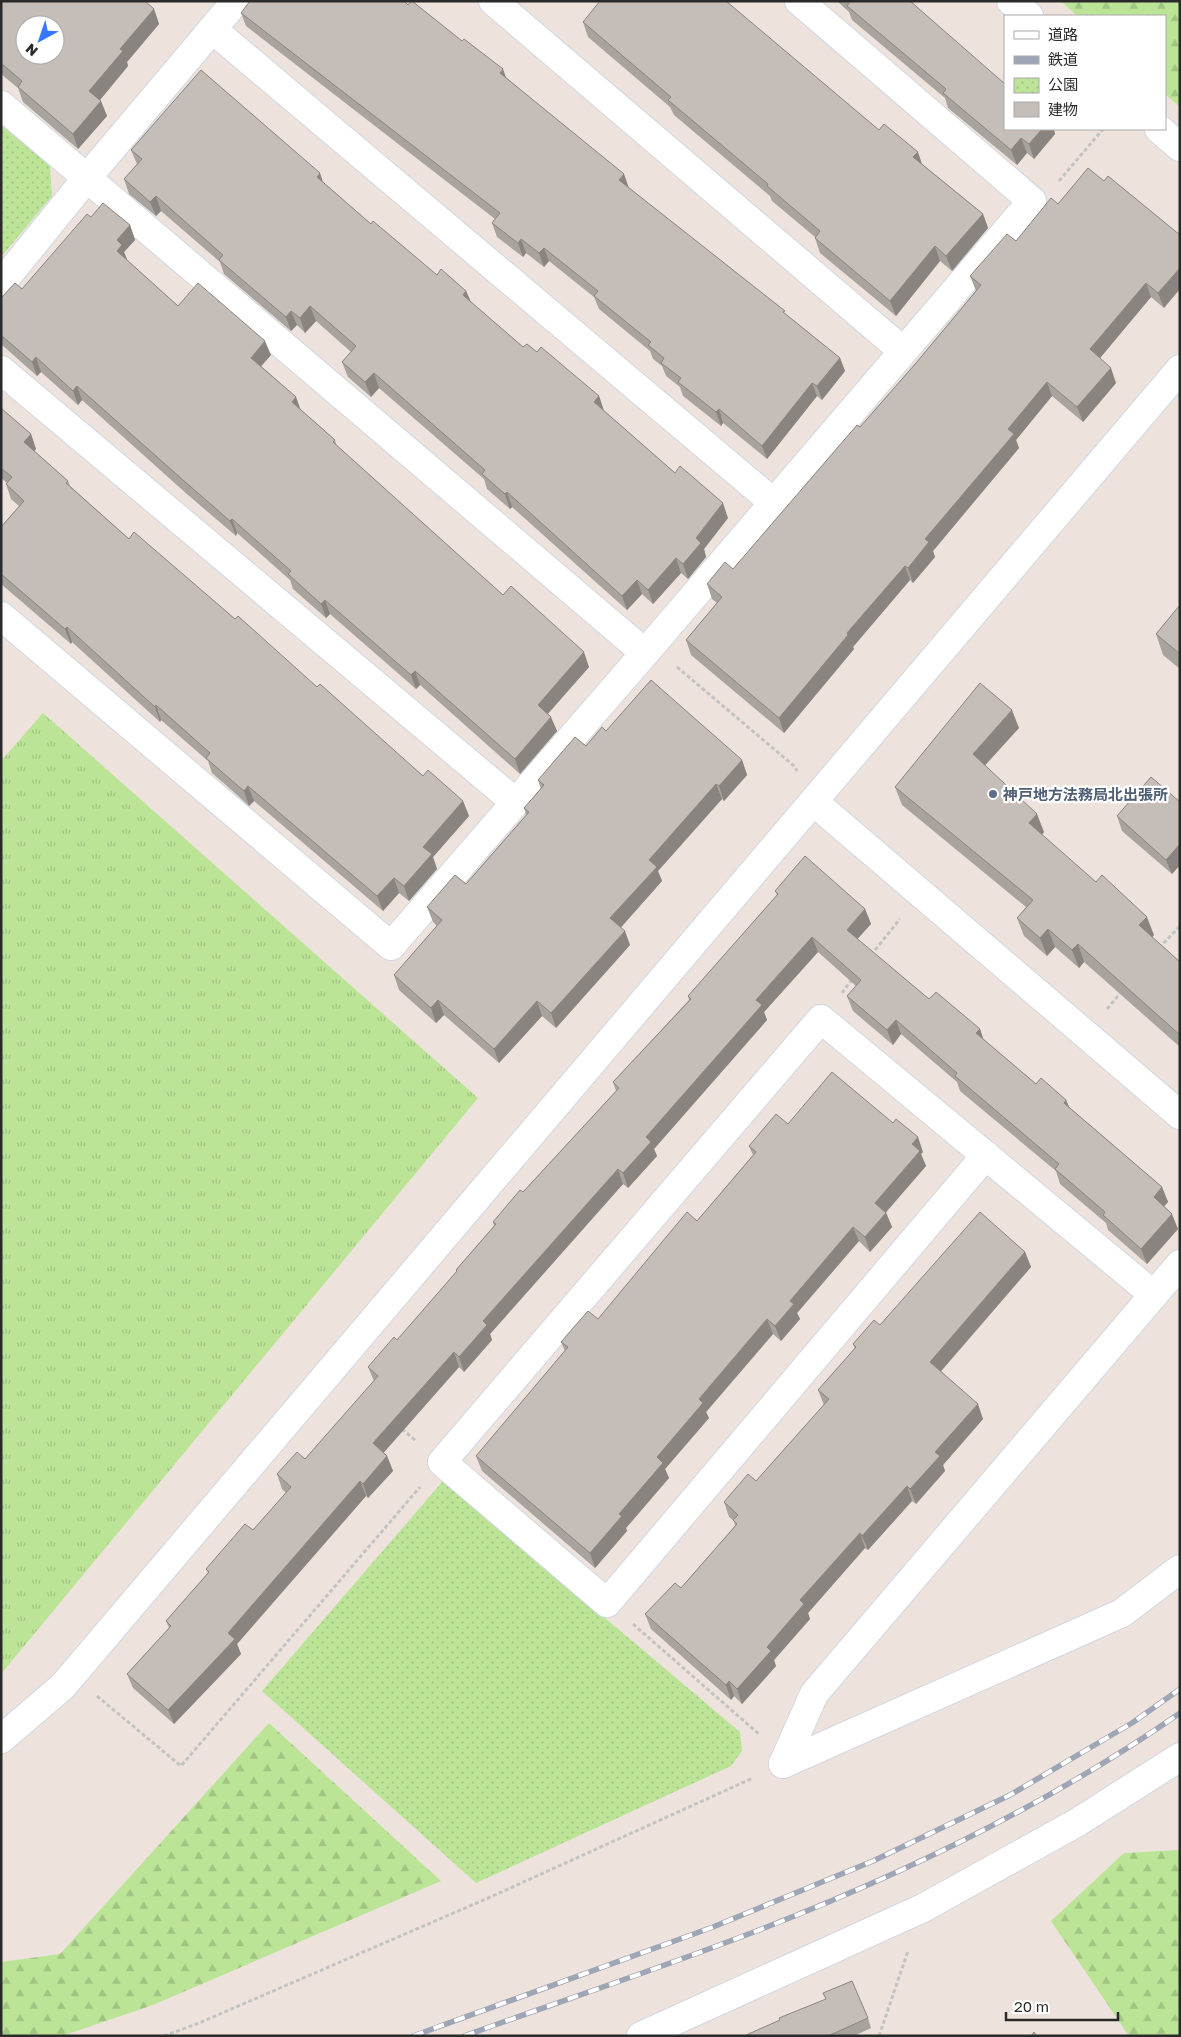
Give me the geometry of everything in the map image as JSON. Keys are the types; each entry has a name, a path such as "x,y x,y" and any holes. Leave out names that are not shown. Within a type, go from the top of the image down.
{"street":[{"path":"1,284 86,179 236,1"},
{"path":"493,1 903,351"},
{"path":"1,616 390,946 645,653 1032,200 799,1"},
{"path":"1011,1 1027,15"},
{"path":"212,29 774,503"},
{"path":"1,105 645,653"},
{"path":"1160,130 1180,147"},
{"path":"1,1739 63,1686 1180,369"},
{"path":"1,370 515,802"},
{"path":"814,802 1180,1115"},
{"path":"986,1156 607,1603 442,1462 821,1019 1154,1295"},
{"path":"783,1764 814,1694 1180,1264"},
{"path":"783,1764 1122,1613 1180,1568"},
{"path":"641,2036 922,1908 1078,1822 1180,1757"}],"path":[{"path":"1032,200 1054,186 1102,130"},
{"path":"645,653 674,665 794,766 814,802"},
{"path":"868,960 903,916"},
{"path":"1158,949 1180,926"},
{"path":"821,1019 856,974"},
{"path":"1106,1009 1126,987"},
{"path":"95,1694 181,1766 442,1462 398,1426"},
{"path":"164,2036 486,1899 783,1764 754,1728 607,1603"},
{"path":"879,2036 922,1908"}],"green space":[{"path":"1061,1 1180,1 1180,107 1166,95 1166,15 1076,15"},
{"path":"1,125 50,166 52,196 1,257"},
{"path":"43,713 478,1098 1,1674 1,761"},
{"path":"443,1481 740,1732 742,1751 731,1766 476,1883 262,1691"},
{"path":"269,1723 441,1881 153,2005 62,2036 1,2036 1,1962 60,1954"},
{"path":"1180,1850 1180,2036 1129,2036 1051,1921 1124,1853"}],"building":[{"path":"1,1 145,1 154,9 120,49 123,51 89,91 101,101 73,134 18,87 22,81 1,63"},
{"path":"250,1 404,1 408,5 412,1 462,41 464,39 503,69 500,73 624,174 619,180 785,311 783,312 840,358 817,386 812,383 762,446 719,409 716,412 678,382 681,378 661,363 664,358 648,345 651,342 594,296 598,291 544,248 539,253 521,239 518,243 492,223 500,213 241,13"},
{"path":"600,1 726,1 879,130 884,124 918,152 913,157 983,214 946,256 935,246 890,301 815,238 820,231 767,186 768,184 668,100 671,97 583,22"},
{"path":"910,1 1004,83 1004,130 1041,130 1029,144 1021,138 1011,150 943,93 946,89 847,6 850,2"},
{"path":"201,70 320,173 317,177 371,224 373,221 437,275 441,269 466,291 463,295 523,347 527,344 537,352 541,347 599,396 594,402 675,473 680,466 723,503 696,538 701,543 683,564 676,558 648,590 637,580 622,596 507,492 505,494 482,474 485,470 374,373 365,382 342,362 356,346 310,306 300,318 291,311 286,317 219,260 223,255 156,196 150,202 124,179 142,159 131,150"},
{"path":"1088,168 1104,181 1108,176 1180,235 1180,268 1158,293 1146,283 1090,349 1111,368 1077,407 1047,382 1008,429 1014,434 925,539 929,542 908,568 905,566 847,633 848,635 779,718 686,640 722,597 707,584 725,562 733,569 857,425 860,427 916,363 981,285 970,276 1007,234 1016,241 1051,198 1058,204"},
{"path":"103,203 130,225 117,240 122,245 117,251 178,306 198,283 265,341 251,358 296,397 292,402 335,440 333,442 503,595 511,586 584,652 538,705 551,717 515,759 415,671 411,675 325,600 321,604 288,574 291,571 232,519 230,521 77,386 73,391 36,357 32,362 1,335 1,298 15,283 22,289 87,214 91,217"},
{"path":"2,409 31,434 24,442 68,481 66,483 129,539 134,532 235,619 238,616 317,687 320,684 423,776 428,770 463,801 423,847 432,854 404,886 394,878 377,896 248,786 244,791 206,758 210,753 156,705 155,707 67,627 65,629 1,574 1,527 24,501 6,484 12,477 1,468"},
{"path":"1180,605 1180,654 1156,634"},
{"path":"651,680 742,760 719,786 716,784 649,860 657,867 610,918 625,931 551,1013 537,1001 494,1049 438,1000 431,1008 394,975 442,920 427,907 455,875 466,884 529,812 524,808 544,785 538,780 575,737 586,746 602,727 606,731"},
{"path":"980,683 1012,710 973,754 1037,814 1029,823 1096,882 1102,875 1147,917 1139,925 1180,962 1180,1035 1078,944 1072,950 1048,929 1040,938 1017,918 1033,900 895,787"},
{"path":"1151,777 1180,802 1180,844 1166,860 1117,816"},
{"path":"805,856 865,909 847,930 929,999 936,992 980,1029 976,1033 1036,1084 1041,1078 1066,1100 1064,1103 1162,1187 1154,1197 1172,1214 1141,1249 1103,1215 1105,1212 1055,1169 1059,1164 955,1076 957,1073 896,1020 887,1030 847,996 861,980 812,937 756,1000 762,1005 646,1137 651,1142 623,1173 618,1169 483,1321 487,1325 459,1357 454,1352 373,1443 387,1456 363,1484 360,1481 228,1633 235,1639 168,1710 127,1674 171,1626 166,1621 209,1572 206,1569 245,1524 253,1530 291,1487 277,1474 297,1452 305,1459 378,1376 368,1367 394,1337 397,1340 457,1271 496,1224 493,1222 520,1190 523,1192 619,1088 613,1082 691,999 688,996 778,894 775,891"},
{"path":"832,1072 893,1123 896,1119 918,1137 912,1144 920,1151 875,1203 886,1213 865,1237 853,1227 790,1301 794,1304 775,1326 767,1319 699,1399 703,1403 657,1457 663,1463 619,1514 622,1516 590,1553 476,1456 568,1347 561,1342 588,1311 598,1319 687,1212 697,1221 756,1152 749,1146 776,1114 788,1124"},
{"path":"980,1212 1025,1252 930,1362 978,1404 935,1452 940,1456 910,1489 907,1486 862,1536 860,1533 800,1600 804,1604 767,1647 771,1651 737,1689 729,1681 726,1685 645,1614 675,1583 681,1588 737,1524 733,1520 738,1515 724,1502 748,1474 756,1481 829,1399 818,1390 856,1347 853,1344 874,1320 880,1325"},
{"path":"852,1981 868,2018 828,2036 744,2036 780,2020 779,2018 826,1999 823,1993"}],"railway":[{"path":"413,2036 713,1927 873,1861 1010,1795 1132,1723 1180,1689"},
{"path":"464,2036 714,1947 895,1873 1013,1815 1126,1749 1180,1713"}],"place":[{"name":"神戸地方法務局北出張所","path":"993,794"}]}
